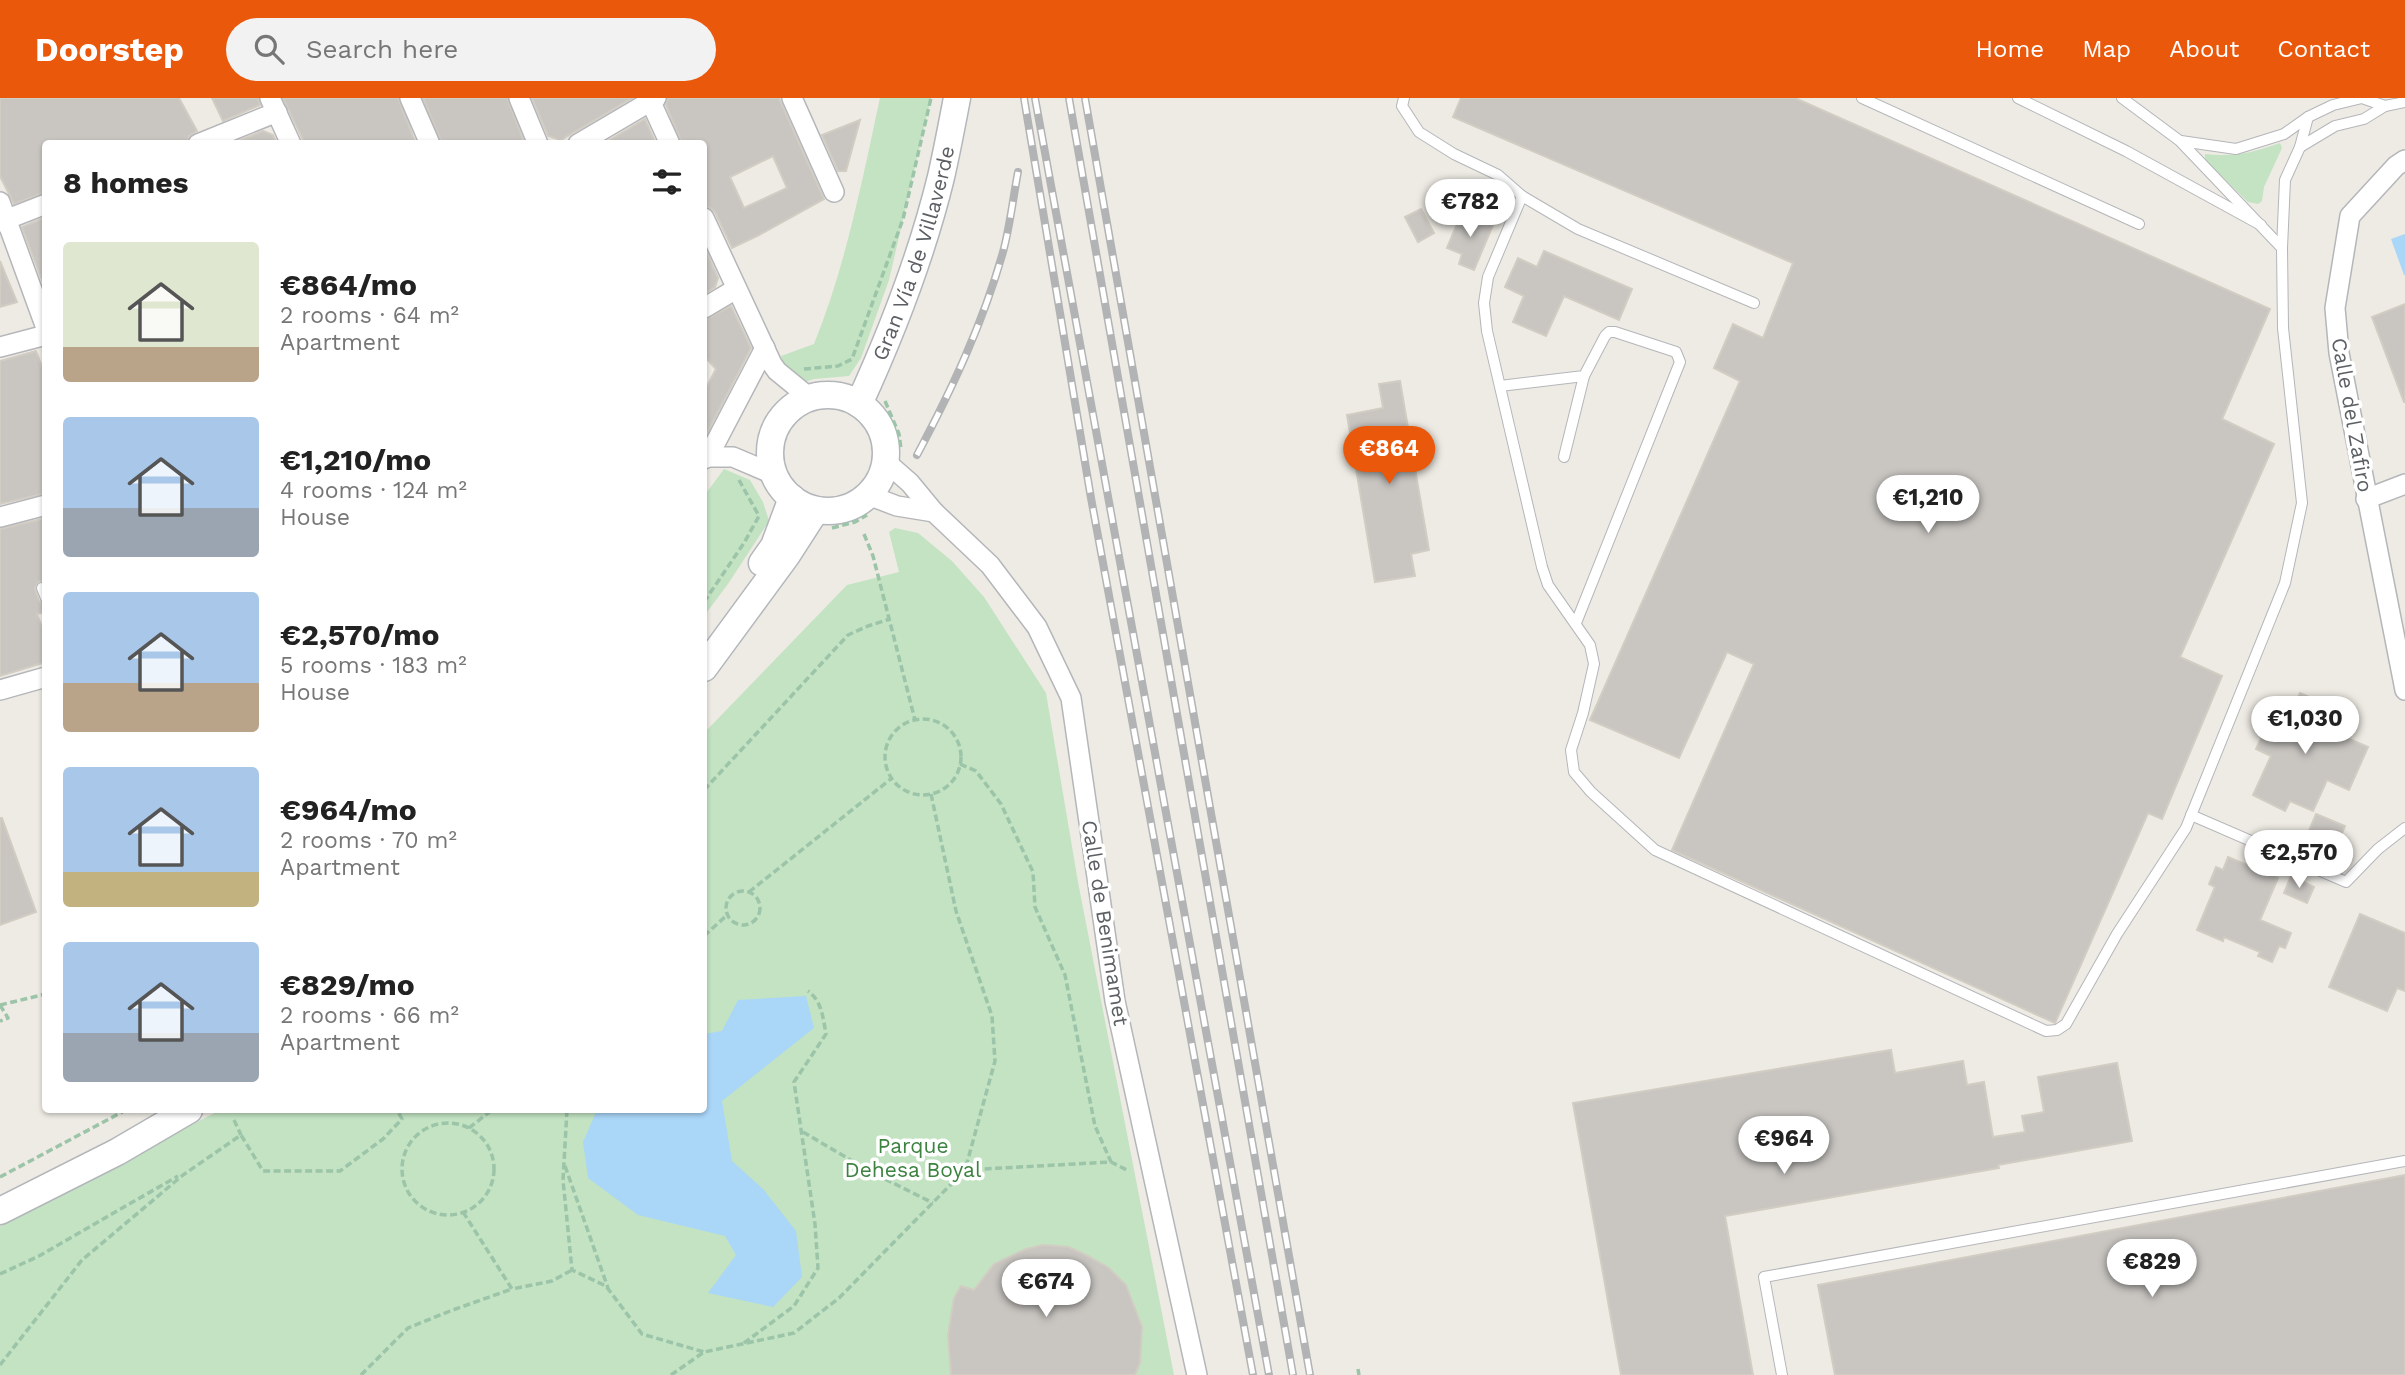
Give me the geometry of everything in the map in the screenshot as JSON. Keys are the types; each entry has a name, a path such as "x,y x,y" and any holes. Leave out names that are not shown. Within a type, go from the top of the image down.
{"street":[{"path":"410,98 428,140"},
{"path":"519,98 536,140"},
{"path":"792,98 834,192"},
{"name":"Gran Vía de Villaverde","path":"850,400 867,362 933,179 951,98"},
{"name":"Gran Vía de Villaverde","path":"850,400 878,364 913,270 941,178 957,98"},
{"path":"585,140 652,99 668,140"},
{"path":"206,140 273,105 290,140"},
{"name":"Calle del Zafiro","path":"2405,160 2396,166 2350,216 2335,308 2339,353 2405,690"},
{"path":"42,205 2,215 42,318"},
{"path":"707,225 777,371 810,398"},
{"path":"707,306 736,289"},
{"path":"0,347 42,336"},
{"path":"707,456 765,348"},
{"path":"821,396 850,400 872,415 893,458 868,495 853,505 835,511 816,510 792,498 773,474 770,455 772,437 780,419 793,406 821,396"},
{"path":"707,458 733,457 773,474"},
{"name":"Calle de Benimamet","path":"893,458 933,512 990,565 1037,627 1071,698 1115,1001 1197,1375"},
{"path":"2366,499 2405,484"},
{"path":"868,495 897,506 933,512"},
{"path":"707,644 774,546 792,498"},
{"path":"0,517 42,506"},
{"path":"707,664 816,510"},
{"path":"0,690 42,678"},
{"path":"0,1199 156,1113"},
{"path":"0,1211 117,1152 184,1113"}],"lane":[{"path":"1404,98 1402,106 1419,132 1498,176 1522,196 1578,229 1754,303"},
{"path":"1863,98 2139,224"},
{"path":"2018,98 2126,151 2261,225"},
{"path":"2122,98 2180,141 2282,248"},
{"path":"2180,141 2236,149 2284,134 2308,117 2333,105 2362,98 2385,106"},
{"path":"2300,147 2335,126 2364,119 2385,106 2405,102"},
{"path":"1522,196 1488,277 1484,303 1500,386 1542,567 1548,585 1590,645 1594,664 1571,750 1574,772 1591,792 1655,850 2046,1031 2057,1030 2066,1024 2117,934 2186,828 2285,583 2302,503 2283,328 2285,180 2300,147 2308,117"},
{"path":"1564,457 1584,376 1609,332 1676,352 1680,362 1576,623"},
{"path":"1500,386 1584,376"},
{"path":"2191,816 2346,882 2378,849 2405,828"},
{"path":"1782,1375 1764,1277 2405,1161"}],"path":[{"path":"777,371 838,366 852,359 903,219 931,98"},
{"path":"885,395 886,408 899,434 893,458"},
{"path":"707,598 759,516 737,475"},
{"path":"864,534 873,556 915,720"},
{"path":"707,787 848,635 868,625 890,620"},
{"path":"928,719 950,730 961,751 960,764 950,783 931,794 909,792 892,778 885,755 894,732 904,724 928,719"},
{"path":"960,764 976,771 1001,804 1033,872 1035,907 1065,975 1095,1126 1111,1163"},
{"path":"749,892 892,778"},
{"path":"671,1375 704,1352 794,1332 839,1298 965,1170 995,1061 992,1016 956,911 931,794"},
{"path":"749,892 760,904 759,915 751,924 740,925 730,920 727,904 733,894 749,892"},
{"path":"707,933 727,915"},
{"path":"742,1344 794,1306 818,1268 815,1224 794,1082 825,1034 821,1011 814,996 808,991"},
{"path":"0,1021 9,1018 0,1005 42,995"},
{"path":"0,1177 120,1113"},
{"path":"234,1120 263,1171 340,1171 383,1139 402,1119 399,1113"},
{"path":"469,1128 488,1113"},
{"path":"567,1113 564,1180 572,1270"},
{"path":"454,1123 469,1128 481,1137 490,1150 494,1164 493,1179 487,1194 477,1205 463,1212 448,1215 433,1213 420,1205 407,1188 402,1166 410,1145 425,1129 439,1124 454,1123"},
{"path":"803,1132 933,1203"},
{"path":"0,1274 39,1256 195,1167 242,1135"},
{"path":"965,1170 1111,1163 1129,1171"},
{"path":"564,1165 609,1290"},
{"path":"0,1365 82,1260 195,1167"},
{"path":"463,1212 512,1289"},
{"path":"361,1375 408,1328 512,1289 552,1281 572,1270"},
{"path":"572,1270 606,1286 642,1334 704,1352"},
{"path":"1358,1369 1359,1375"}],"green space":[{"path":"880,98 931,98 889,280 861,358 849,376 814,379 798,384 784,367 781,356 814,344 844,253"},
{"path":"2280,143 2282,148 2264,187 2262,201 2258,204 2248,202 2205,160 2205,154 2243,153"},
{"path":"724,469 750,480 763,502 769,521 707,612 707,492"},
{"name":"Parque Dehesa Boyal","path":"895,528 918,533 952,561 984,597 1046,693 1078,882 1174,1375 0,1375 0,1226 214,1113 707,1113 707,730 847,585 899,572 889,532"}],"water":[{"path":"2405,234 2405,275 2404,275 2391,239"},
{"path":"806,996 814,1028 722,1101 732,1161 763,1189 796,1231 802,1277 773,1307 708,1293 736,1255 725,1236 638,1215 588,1178 583,1142 596,1113 707,1113 707,1034 722,1031 738,1000"}],"building":[{"path":"0,98 179,98 197,131 188,140 42,140 42,194 14,204 0,176"},
{"path":"212,98 258,98 260,105 223,121"},
{"path":"283,98 398,98 414,140 303,140"},
{"path":"423,98 507,98 523,140 440,140"},
{"path":"532,98 632,98 561,140 548,136"},
{"path":"668,98 779,98 824,199 732,248 715,212 707,207 707,140 680,140 666,105","holes":["773,156 787,188 744,208 730,177"]},
{"path":"1461,98 1795,98 2270,309 2222,419 2274,444 2180,657 2222,676 2162,819 2148,813 2055,1023 1672,850 1754,664 1727,652 1679,758 1590,720 1740,381 1714,368 1733,324 1763,338 1793,263 1453,117"},
{"path":"645,119 654,140 610,140"},
{"path":"860,120 846,171 838,171 822,135"},
{"path":"263,131 273,135 275,140 240,140"},
{"path":"1421,209 1434,233 1418,242 1405,217"},
{"path":"1462,212 1493,225 1474,270 1459,264 1462,254 1447,248"},
{"path":"42,219 42,280 22,227"},
{"path":"1544,251 1632,289 1619,320 1564,296 1546,336 1513,322 1524,296 1505,287 1518,258 1537,267"},
{"path":"707,253 718,278 715,287 707,292"},
{"path":"0,261 17,302 0,307"},
{"path":"2405,304 2405,402 2404,402 2372,317"},
{"path":"731,306 751,348 707,433 707,386 716,369 707,359 707,318"},
{"path":"36,351 42,367 42,494 0,504 0,361"},
{"path":"1400,381 1429,550 1411,554 1415,576 1375,582 1347,415 1383,408 1379,384"},
{"path":"42,519 42,581 39,581 35,588 42,603 42,613 37,614 42,627 42,663 0,676 0,529"},
{"path":"2300,693 2331,707 2322,727 2368,747 2349,790 2327,780 2313,811 2290,801 2285,811 2253,795 2271,756 2256,749 2276,707 2291,713"},
{"path":"2316,814 2345,826 2332,857 2303,845"},
{"path":"0,818 36,912 0,925"},
{"path":"2228,857 2278,878 2260,920 2291,933 2285,948 2279,946 2272,962 2258,956 2260,952 2224,937 2223,941 2197,930 2215,887 2209,884 2216,867 2223,870"},
{"path":"2291,876 2314,887 2307,903 2284,893"},
{"path":"2360,914 2405,933 2405,991 2397,988 2387,1011 2329,987"},
{"path":"1891,1050 1895,1073 1963,1061 1967,1085 1984,1082 1993,1137 2025,1132 2022,1116 2044,1112 2038,1077 2117,1063 2132,1141 1998,1165 1999,1168 1725,1216 1753,1375 1621,1375 1573,1103"},
{"path":"2405,1175 2405,1375 1835,1375 1818,1285"},
{"path":"1043,1245 1069,1247 1088,1256 1109,1268 1126,1285 1142,1327 1140,1363 1135,1375 951,1375 948,1335 954,1298 961,1286 974,1290 994,1264 1026,1249"}],"railway":[{"path":"1024,98 1091,498 1253,1375"},
{"path":"1035,98 1269,1375"},
{"path":"1069,98 1293,1375"},
{"path":"1085,98 1310,1375"},
{"path":"917,455 954,380 986,304 1005,242 1018,172"}]}
